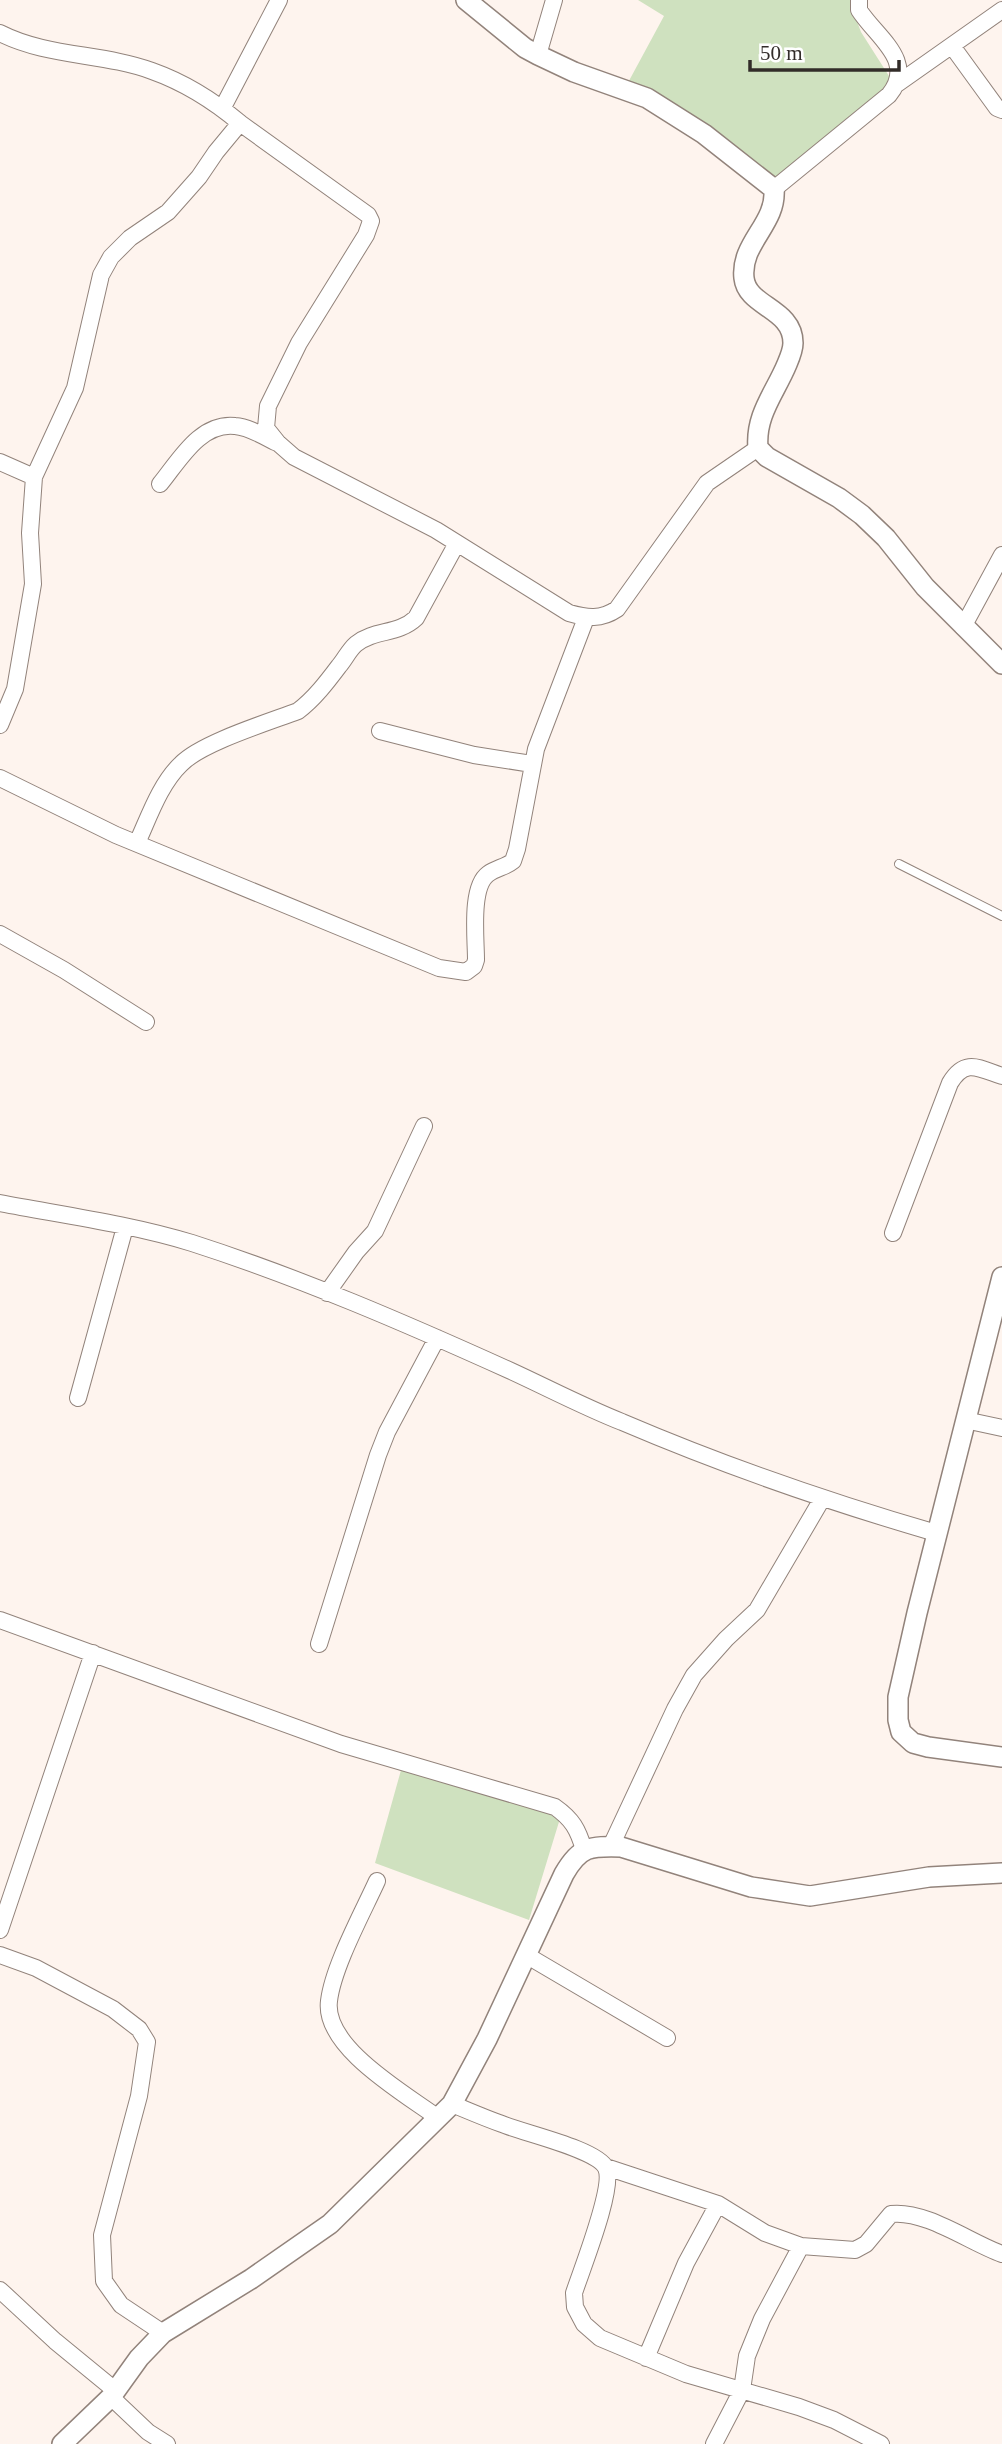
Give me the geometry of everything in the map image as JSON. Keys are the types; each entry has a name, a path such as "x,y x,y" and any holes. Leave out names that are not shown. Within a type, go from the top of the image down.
{"street":[{"path":"222,108 279,0"},
{"path":"466,0 524,48 574,72 648,98 704,134 774,190 775,202 771,215 748,252 744,282 749,292 786,321 792,331 794,345 759,422 758,448 767,457 839,498 862,515 886,538 925,587 1002,664"},
{"path":"538,55 554,0"},
{"path":"859,0 859,10 863,17 893,53 898,67 897,84"},
{"path":"774,190 889,95 897,84 1002,10"},
{"path":"0,33 51,50 152,71 222,108 368,215 371,221 366,235 299,342 268,407 266,428 294,457 457,543 569,613 586,618 606,616 617,609 707,484 758,448"},
{"path":"952,46 997,108 1002,110"},
{"path":"0,725 15,689 33,584 30,534 34,477 75,387 101,275 111,257 130,238 168,212 240,123"},
{"path":"160,484 196,440 220,426 244,428 278,443"},
{"path":"0,462 34,477"},
{"path":"137,844 154,806 182,762 200,750 298,711 309,703 354,646 368,638 410,624 416,618 457,543"},
{"path":"964,627 1002,555"},
{"path":"0,778 137,844 439,968 466,972 474,966 476,960 475,902 487,874 513,860 532,764 546,717 586,618"},
{"path":"380,731 474,755 532,764"},
{"path":"0,934 64,970 146,1022"},
{"path":"893,1234 950,1083 958,1070 968,1066 1002,1076"},
{"path":"327,1293 375,1231 424,1126"},
{"path":"0,1203 125,1227 190,1243 327,1293 436,1338 631,1426 729,1466 822,1499 936,1533"},
{"path":"78,1398 125,1227"},
{"path":"1002,1277 936,1533 898,1697 901,1732 913,1743 928,1748 1002,1757"},
{"path":"319,1644 378,1455 387,1432 436,1338"},
{"path":"965,1420 1002,1428"},
{"path":"611,1846 675,1709 694,1675 757,1610 822,1499"},
{"path":"0,1620 341,1744 555,1807 570,1818 579,1832 584,1850"},
{"path":"0,1930 93,1653"},
{"path":"62,2444 113,2394 139,2358 163,2333 251,2279 330,2224 452,2104 487,2039 574,1856 584,1850 611,1846 634,1850 751,1887 810,1896 929,1877 1002,1873"},
{"path":"377,1881 334,1979 328,2003 332,2026 354,2056 438,2118"},
{"path":"0,1955 36,1968 113,2009 139,2029 146,2042 139,2096 102,2235 104,2281 121,2305 163,2333"},
{"path":"526,1955 667,2038"},
{"path":"452,2104 505,2126 573,2148 594,2157 606,2167 718,2204 765,2233 801,2246 855,2250 866,2244 891,2214 902,2213 918,2217 1002,2254"},
{"path":"606,2167 608,2180 604,2202 574,2293 575,2307 584,2325 600,2338 646,2358 686,2374 822,2416 871,2442"},
{"path":"646,2358 686,2263 718,2204"},
{"path":"715,2444 741,2390 752,2342 801,2246"},
{"path":"0,2290 113,2394 148,2432 167,2444"}],"lane":[{"path":"899,864 1002,916"}],"green space":[{"path":"638,0 857,0 853,11 861,32 896,87 775,188 624,90 664,16"},
{"path":"403,1763 562,1812 529,1920 375,1863"}]}
